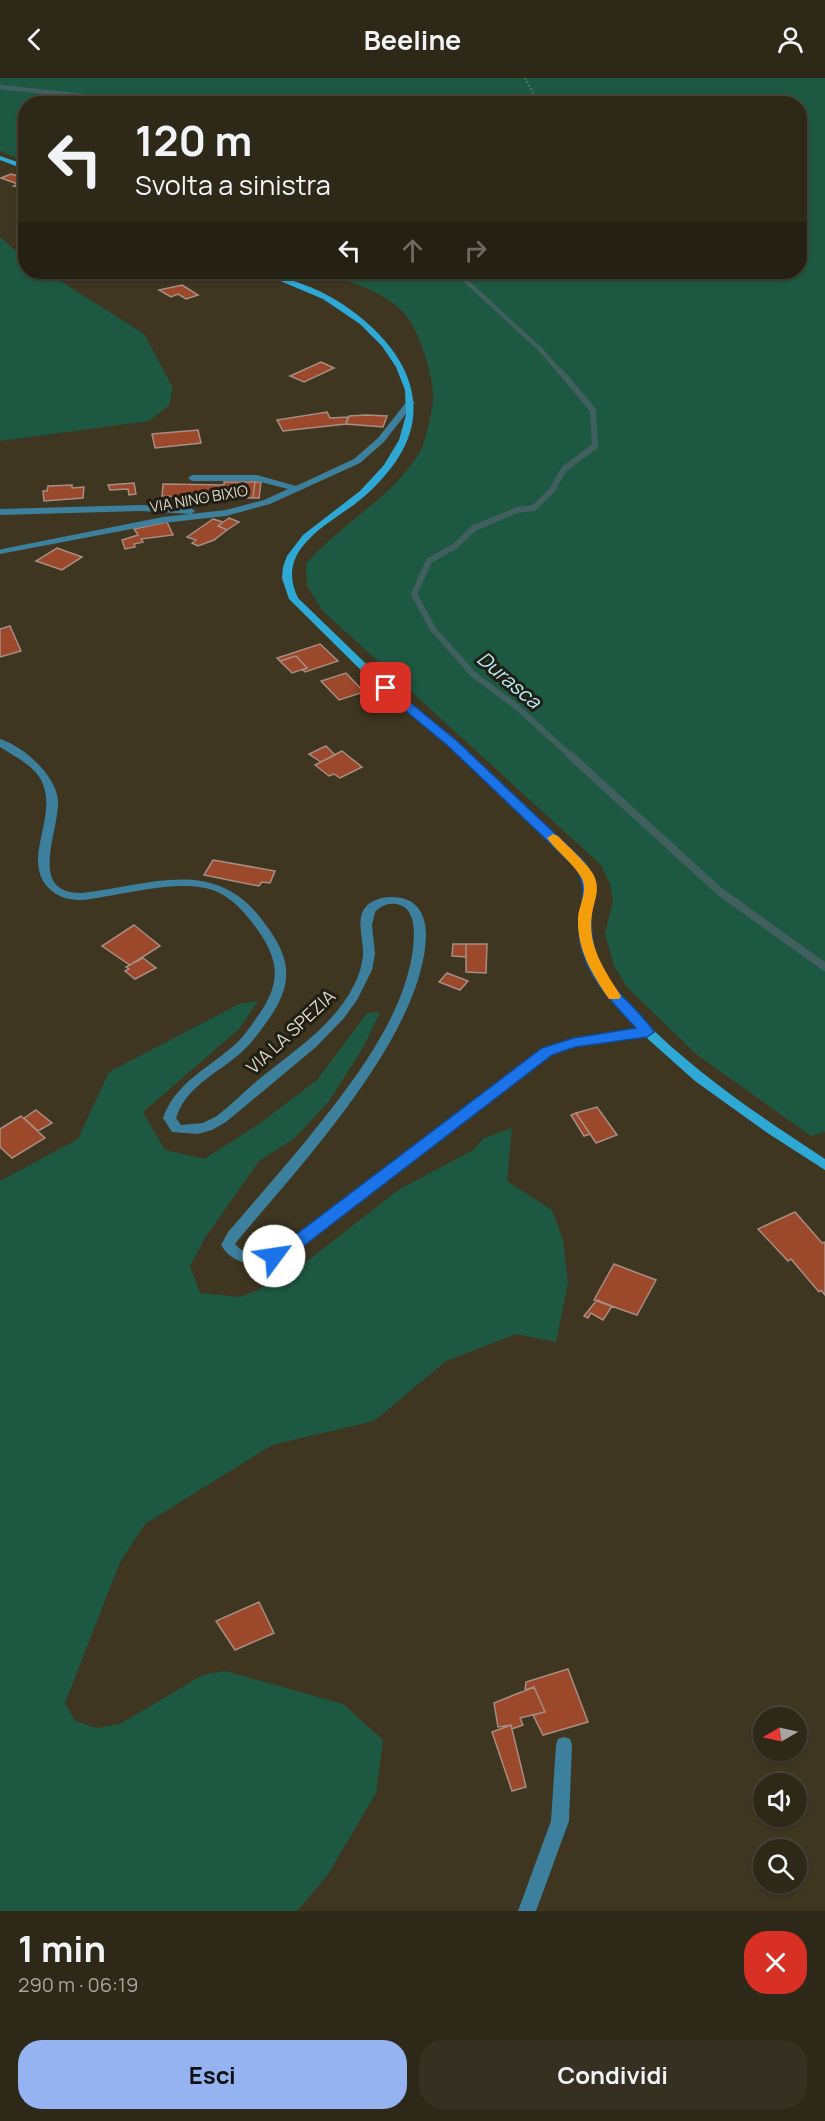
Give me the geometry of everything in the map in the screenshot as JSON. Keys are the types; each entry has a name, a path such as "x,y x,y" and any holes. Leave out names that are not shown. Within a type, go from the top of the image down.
{"main road":[{"path":"0,158 18,165"},
{"path":"280,279 332,300 363,322 397,359 408,383 411,402 411,422 401,448 362,494 300,543 286,569 286,584 294,599 310,617 386,688 452,744 579,864 588,877 591,891 585,916 587,943 595,968 612,994 647,1032 689,1072 825,1166"}],"street":[{"name":"VIA NINO BIXIO","path":"2,552 163,520 226,513 267,502 357,461 381,440 411,402"},
{"path":"192,478 257,478 294,488"},
{"path":"0,512 141,508 226,513"},
{"name":"VIA NINO BIXIO","path":"66,539 105,539"},
{"name":"VIA LA SPEZIA","path":"0,742 32,763 47,781 54,810 41,862 49,882 59,891 72,897 157,885 186,883 210,886 225,891 239,901 260,924 273,946 280,964 282,986 275,1003 239,1048 177,1098 169,1118 177,1129 193,1130 218,1122 303,1050 350,1004 361,983 369,954 367,917 375,905 392,900 408,904 414,909 419,926 420,945 409,992 397,1017 368,1068 328,1121 233,1236 230,1248 241,1256 267,1258 287,1250 547,1051 574,1042 647,1032"},
{"path":"527,1911 560,1821 564,1745"}],"path":[{"path":"525,78 535,96"}],"green space":[{"path":"0,78 825,78 825,1132 811,1136 696,1054 627,987 614,966 605,933 613,901 610,884 601,865 323,611 307,586 306,564 334,536 381,497 408,468 422,448 432,410 431,378 419,339 407,317 392,302 382,296 341,279 807,279 807,96 18,96 18,158 0,151"},
{"path":"0,237 18,253 18,279 57,279 144,334 173,388 169,405 149,421 0,441"},
{"path":"258,1001 239,1029 143,1112 165,1150 204,1159 259,1124 317,1080 367,1013 380,1012 364,1046 329,1101 296,1137 259,1161 205,1238 190,1266 200,1293 240,1297 259,1290 306,1262 398,1190 473,1150 484,1138 512,1128 507,1181 552,1210 563,1240 568,1283 556,1342 516,1334 446,1361 374,1421 272,1445 145,1524 120,1562 65,1703 75,1721 97,1728 120,1724 203,1675 225,1671 343,1704 383,1740 376,1793 327,1876 297,1911 0,1911 0,1181 78,1139 109,1072 239,1004"}],"building":[{"path":"11,174 18,176 18,184 1,178"},
{"path":"182,285 198,295 186,299 178,294 171,297 159,290"},
{"path":"321,362 334,368 304,382 290,376"},
{"path":"327,412 330,418 348,417 346,424 283,431 277,420"},
{"path":"349,416 387,416 383,427 346,424"},
{"path":"198,430 201,443 155,448 152,434"},
{"path":"224,482 255,482 253,498 162,496 163,484 224,485"},
{"path":"255,482 261,482 259,498 253,498"},
{"path":"134,483 136,494 129,495 128,489 110,490 108,485"},
{"path":"72,485 72,488 84,487 83,498 44,501 43,491 47,491 48,486"},
{"path":"229,518 239,522 227,530 218,526"},
{"path":"213,519 223,522 218,526 227,530 214,540 198,546 192,543 196,540 187,537"},
{"path":"167,522 173,535 141,539 143,542 125,549 122,540 138,535 134,529"},
{"path":"57,548 82,557 62,570 36,561"},
{"path":"10,626 21,651 0,657 0,629"},
{"path":"320,644 338,661 305,672 303,670 307,668 296,656 280,661 277,658"},
{"path":"296,656 307,668 292,673 280,661"},
{"path":"346,673 364,692 339,700 321,681"},
{"path":"326,746 335,755 321,762 309,754"},
{"path":"342,751 362,767 340,778 334,774 329,776 315,765"},
{"path":"213,860 275,871 270,883 262,882 259,886 204,875"},
{"path":"134,925 160,946 130,965 102,946"},
{"path":"453,944 466,944 466,957 452,956"},
{"path":"466,944 487,944 486,973 466,972"},
{"path":"143,958 156,968 135,979 125,971 129,969 126,967"},
{"path":"447,973 468,981 460,990 439,982"},
{"path":"597,1107 617,1135 596,1143 576,1113"},
{"path":"36,1110 52,1123 38,1131 24,1118"},
{"path":"576,1113 590,1134 584,1136 571,1115"},
{"path":"21,1116 45,1138 12,1158 0,1147 0,1129"},
{"path":"795,1212 822,1243 825,1242 825,1295 821,1290 819,1292 791,1259 788,1261 758,1229"},
{"path":"614,1264 656,1280 637,1315 594,1300"},
{"path":"597,1300 612,1306 603,1320 591,1313 588,1318 584,1316"},
{"path":"259,1602 274,1633 235,1650 216,1621"},
{"path":"568,1669 588,1722 543,1735 533,1715 545,1712 534,1687 525,1690 526,1682"},
{"path":"534,1687 545,1712 520,1718 523,1725 512,1729 511,1725 498,1727 494,1703"},
{"path":"511,1725 526,1787 512,1791 492,1732"}],"waterway":[{"name":"Durasca","path":"0,87 82,96"},
{"name":"Durasca","path":"464,279 541,350 561,373"},
{"name":"Durasca","path":"560,371 593,410 595,446 564,469 552,490 534,508 517,510 474,528 455,546 429,561 414,594 433,629 473,674 517,707 572,757"},
{"name":"Durasca","path":"570,755 719,891 825,967"}],"slow traffic":[{"path":"553,838 579,864 588,877 591,891 585,916 587,943 595,968 614,996"}],"route":[{"path":"274,1256 287,1250 547,1051 574,1042 647,1032 612,994 595,968 587,943 585,916 591,891 588,877 579,864 452,744 386,688"}]}
